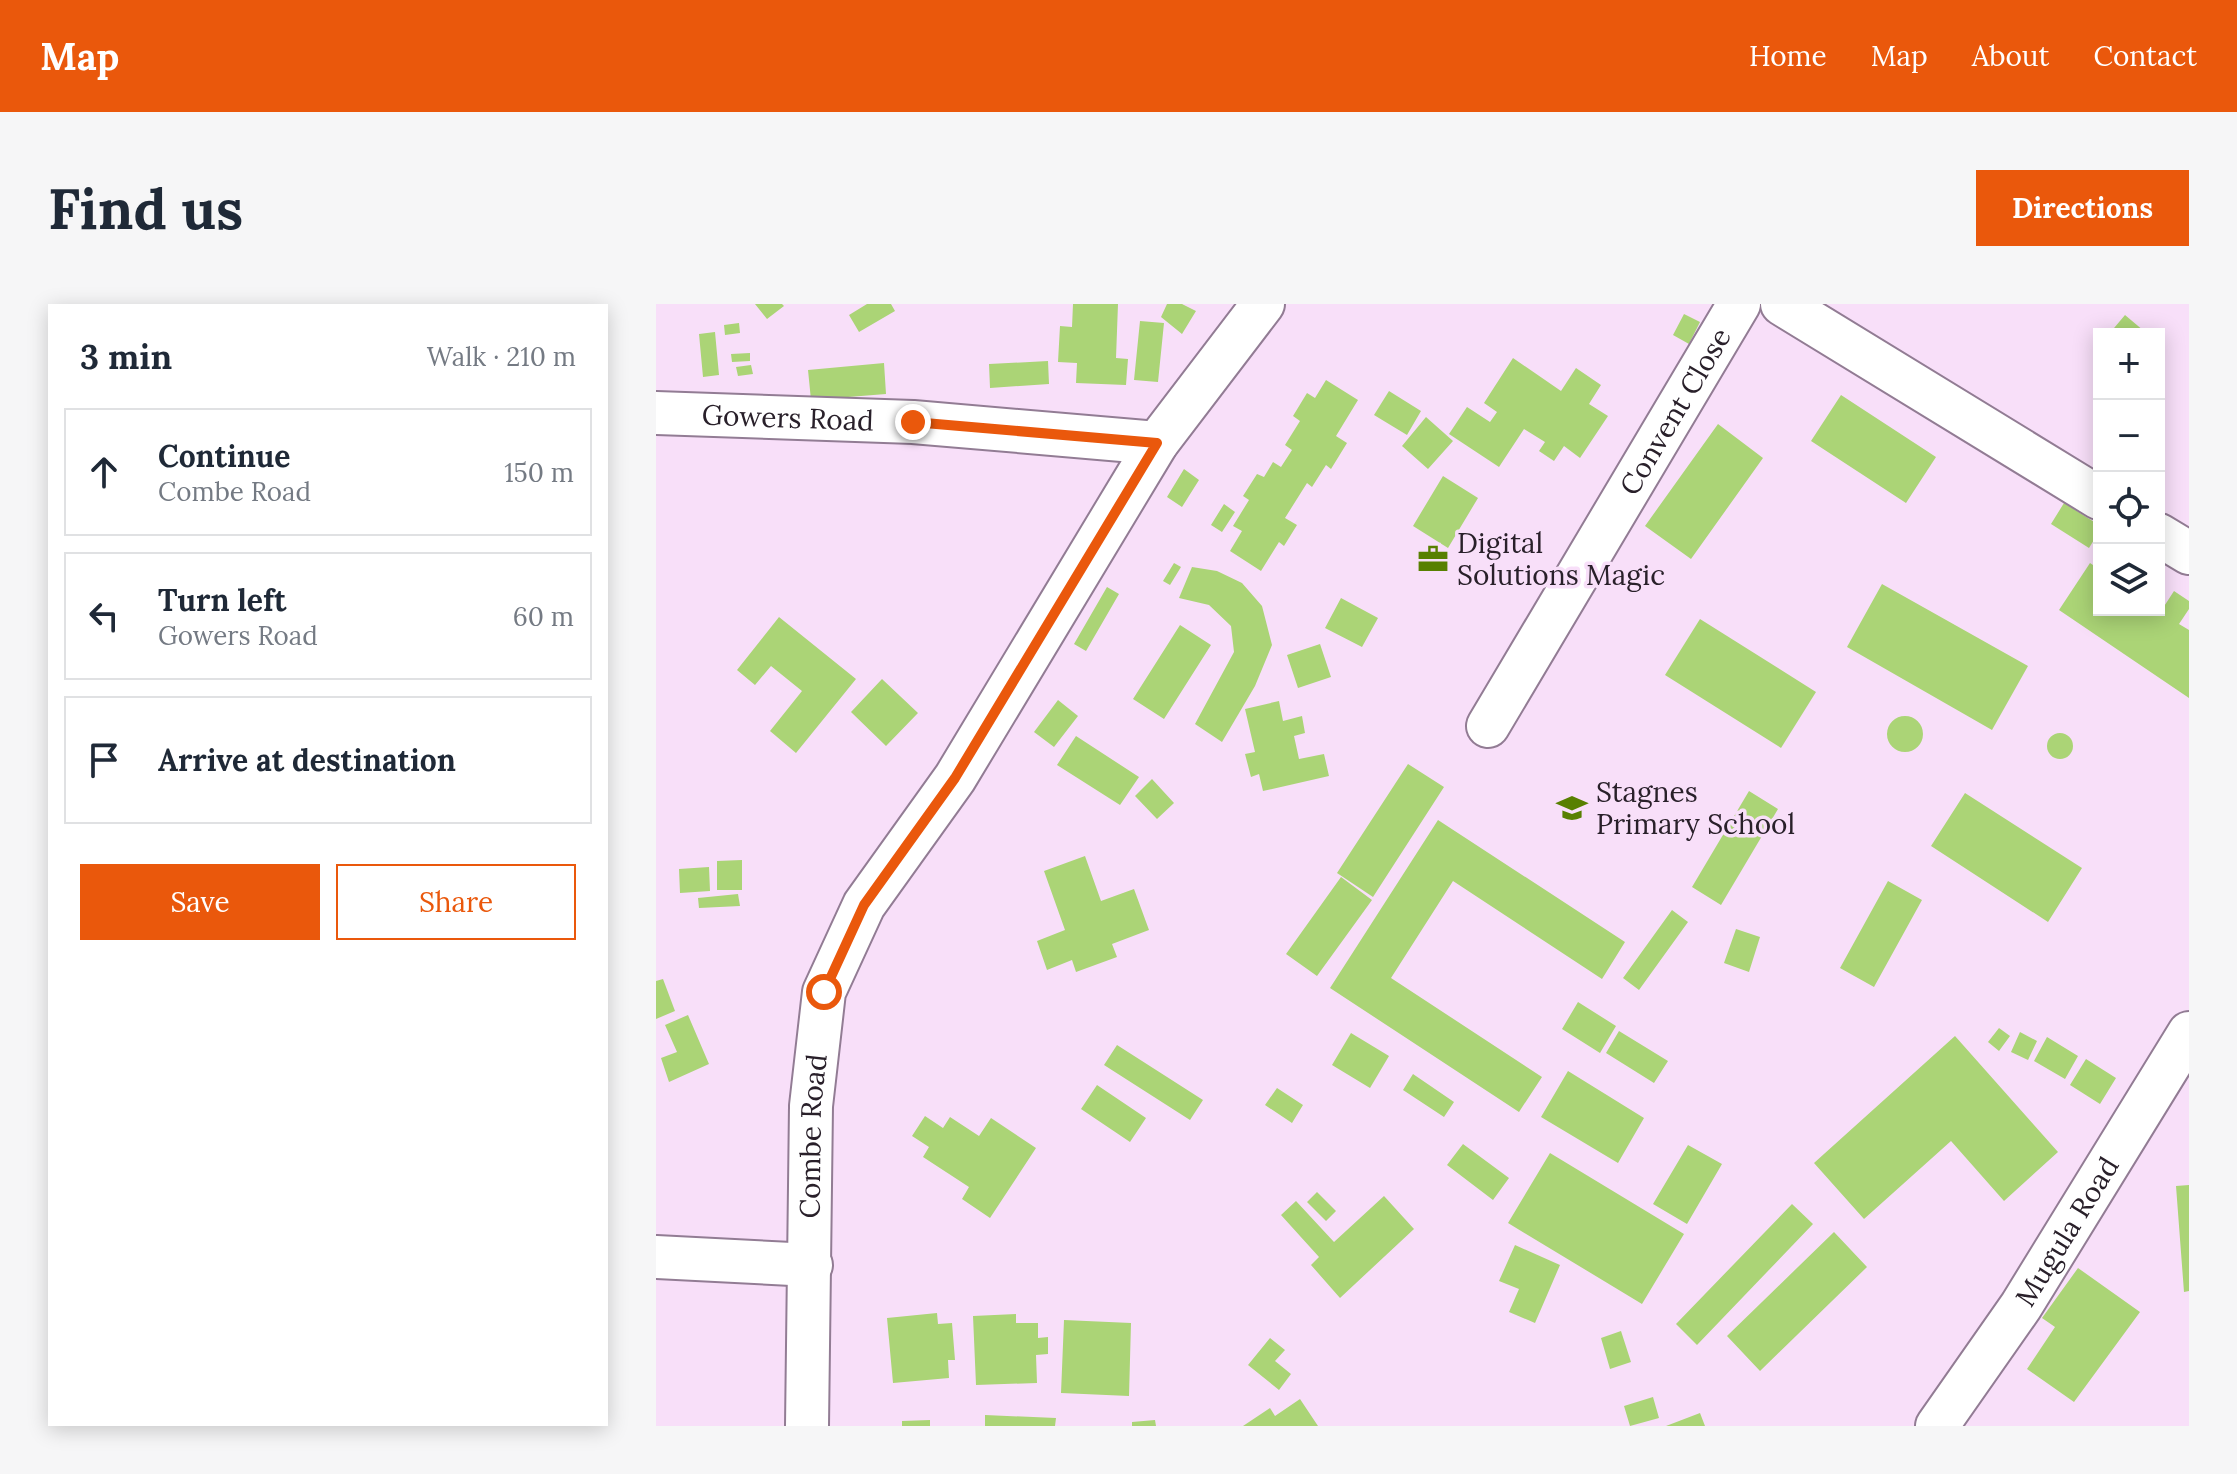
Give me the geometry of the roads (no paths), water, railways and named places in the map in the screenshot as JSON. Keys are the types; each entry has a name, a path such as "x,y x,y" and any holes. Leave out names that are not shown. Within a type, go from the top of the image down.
{"street":[{"name":"Combe Road","path":"807,1426 811,1106 824,992 864,905 955,778 1157,443 1263,304"},
{"name":"Convent Close","path":"1488,726 1739,304"},
{"path":"1782,304 2093,494"},
{"name":"Gowers Road","path":"656,413 913,422 1157,443"},
{"path":"2165,539 2189,553"},
{"name":"Mugula Road","path":"1937,1426 2021,1306 2189,1033"},
{"path":"656,1257 811,1265"}],"place":[{"name":"Digital Solutions Magic","path":"1433,559"},
{"name":"Stagnes Primary School","path":"1572,808"}]}
